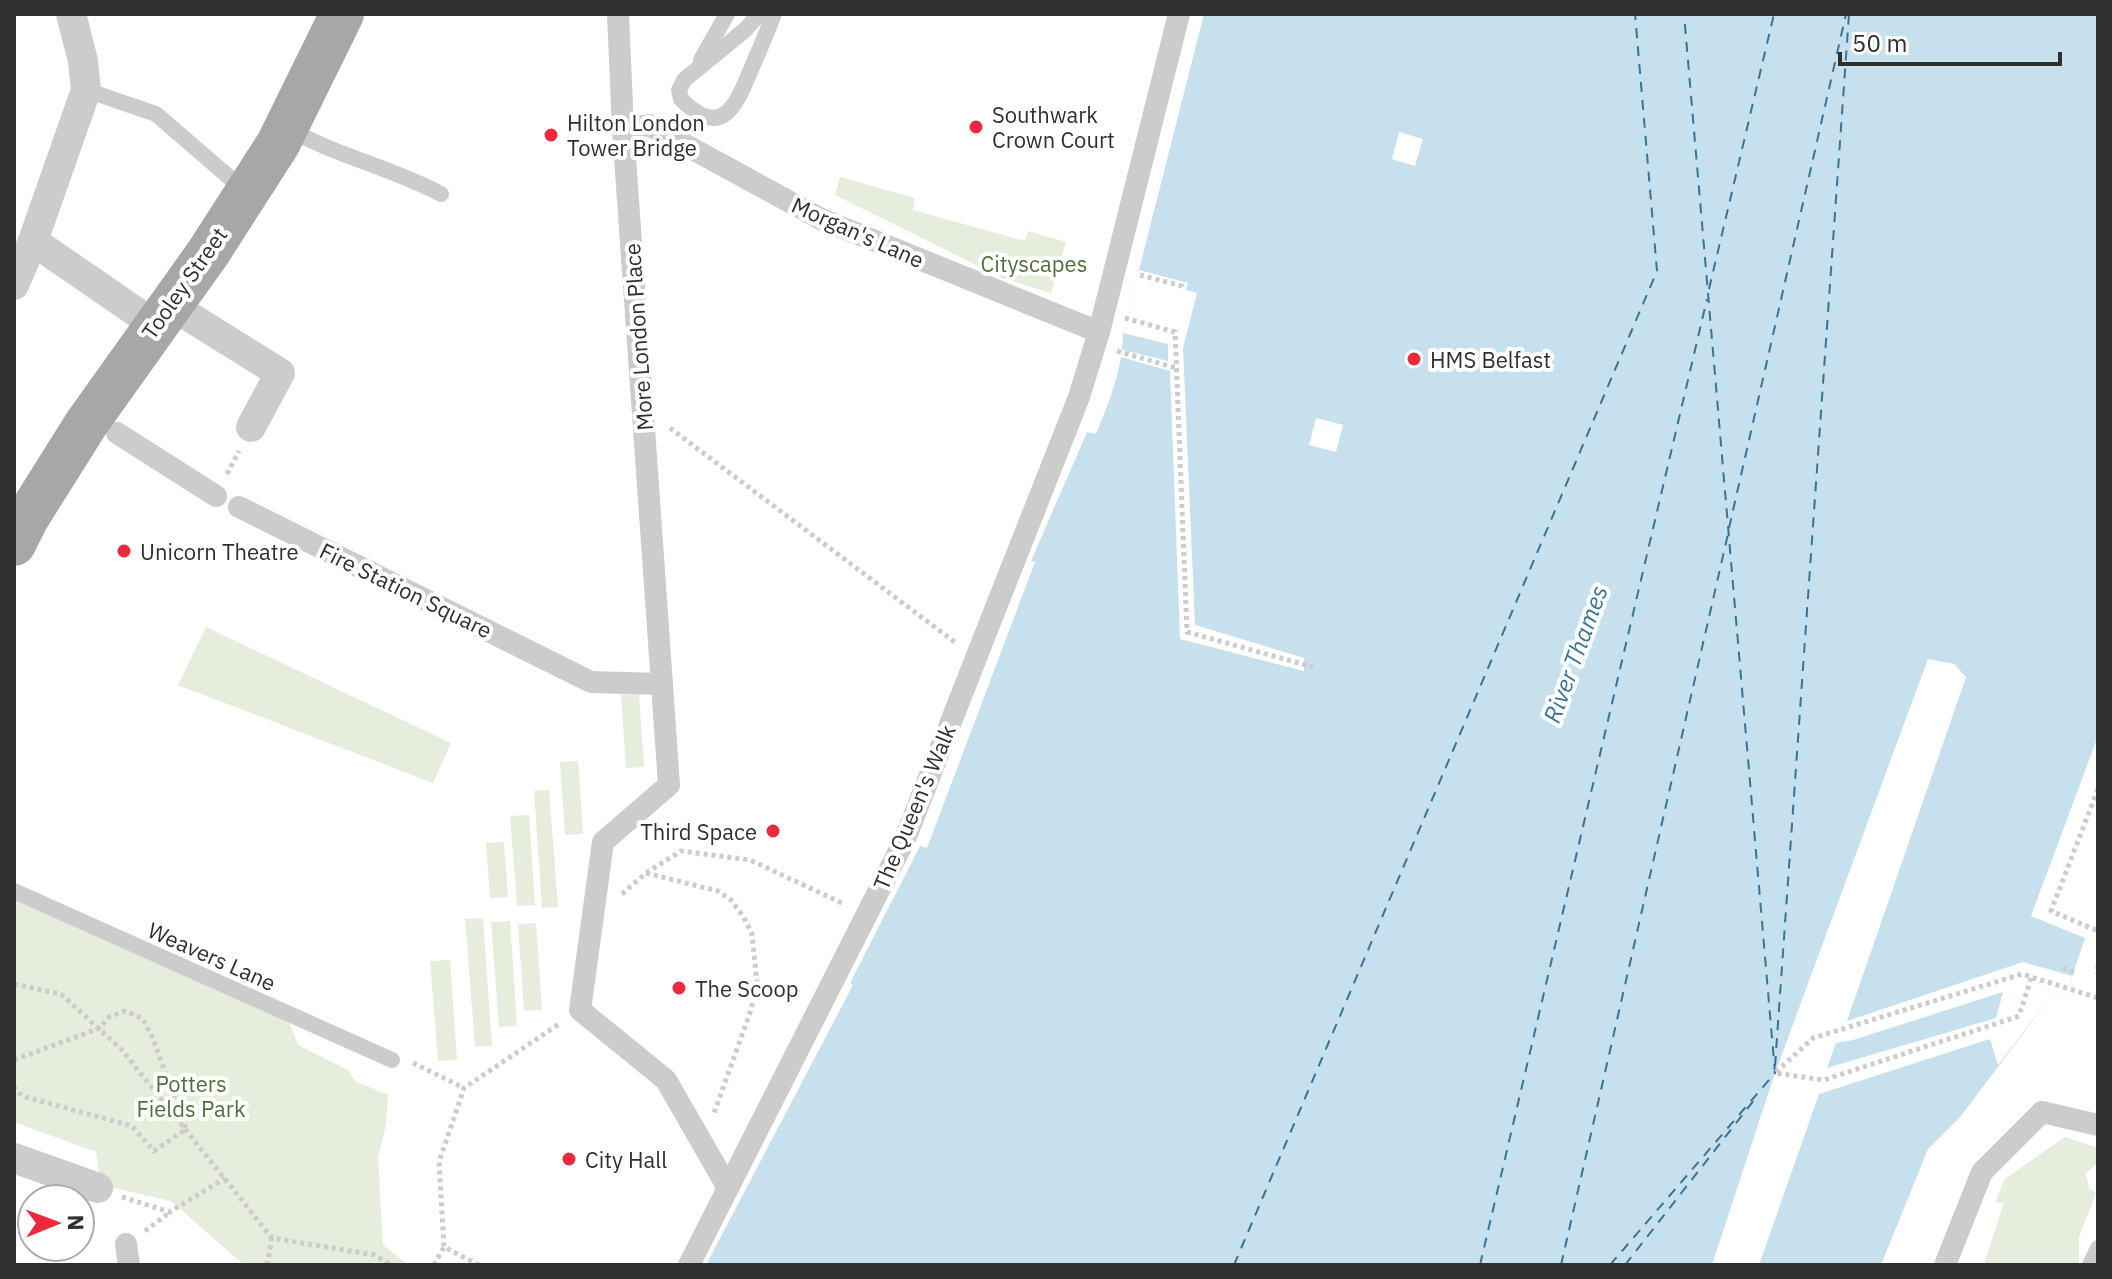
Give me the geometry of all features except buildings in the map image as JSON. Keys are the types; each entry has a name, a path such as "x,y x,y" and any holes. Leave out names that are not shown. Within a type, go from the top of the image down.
{"main road":[{"name":"Tooley Street","path":"18,525 162,314 208,253 288,129 342,14"}],"street":[{"path":"14,285 33,241 86,90 83,61 71,14"},
{"name":"More London Place","path":"594,919 603,842 669,785 623,129 618,14"},
{"name":"The Queen's Walk","path":"689,1265 905,839 1079,397 1099,332 1179,14"},
{"name":"Morgan's Lane","path":"623,129 649,125 821,219 1099,332"},
{"path":"33,241 162,314 280,373 251,427"},
{"path":"117,433 216,496"},
{"name":"Fire Station Square","path":"239,507 591,682 661,684"},
{"path":"594,919 580,1010 666,1080 728,1188"},
{"path":"1945,1265 1982,1172 2042,1112 2098,1125"},
{"path":"14,1158 98,1188"}],"lane":[{"path":"696,69 727,14"},
{"path":"759,14 745,30 684,80 679,90 681,99 702,116 721,117 736,106 774,14"},
{"path":"86,90 156,114 247,192"},
{"path":"288,129 326,148 386,169 441,194"},
{"name":"Weavers Lane","path":"14,891 392,1060"},
{"path":"2090,1265 2098,1248"}],"path":[{"path":"1139,274 1182,286 1182,289"},
{"path":"1122,318 1175,332 1187,632 1313,667"},
{"path":"1122,353 1176,368"},
{"path":"644,409 976,658"},
{"path":"216,496 251,427"},
{"path":"2098,789 2051,911 2098,931"},
{"path":"594,919 646,873 681,851 750,860 866,914"},
{"path":"646,873 718,891 731,900 752,934 757,983 751,1010 741,1045 702,1144"},
{"path":"2098,965 2098,974"},
{"path":"2063,968 2074,972"},
{"path":"2031,978 2019,1016 1824,1080 1775,1073 1813,1038 2022,974 2098,998"},
{"path":"14,984 61,994 100,1028 122,1050 272,1238 374,1255 391,1265"},
{"path":"434,1265 444,1247 439,1162 464,1088 580,1010"},
{"path":"14,1060 100,1028 109,1017 125,1011 143,1019 186,1129"},
{"path":"419,1064 464,1088"},
{"path":"14,1087 22,1096 132,1126 154,1151 186,1129"},
{"path":"98,1188 170,1212 225,1178"},
{"path":"267,1265 272,1238"},
{"path":"444,1247 479,1265"}],"green space":[{"name":"Cityscapes","path":"840,177 915,198 913,210 1025,241 1028,231 1066,242 1051,293 1004,279 835,195"},
{"path":"206,627 451,743 433,783 178,685"},
{"path":"639,694 644,767 626,768 621,695"},
{"path":"578,761 583,834 565,835 560,762"},
{"path":"549,790 558,907 542,908 534,791"},
{"path":"529,815 535,905 517,906 510,816"},
{"path":"504,842 508,897 490,898 486,843"},
{"name":"Potters Fields Park","path":"14,898 289,1022 298,1045 348,1070 355,1081 388,1095 386,1124 378,1158 383,1245 409,1265 244,1265 171,1201 101,1185 96,1152 14,1122"},
{"path":"483,918 492,1046 475,1047 465,919"},
{"path":"510,921 517,1026 499,1027 491,922"},
{"path":"536,923 542,1010 524,1011 518,924"},
{"path":"450,960 457,1060 438,1061 430,961"},
{"path":"2065,1137 2098,1148 2098,1163 2086,1173 2089,1188 2096,1193 2079,1237 2079,1265 1984,1265 2004,1202 1995,1203 2005,1179"}],"water":[{"name":"River Thames","path":"1204,14 2098,14 2098,736 2031,916 2085,938 2066,995 2055,991 1961,1116 1928,1149 1881,1265 706,1265 853,985 850,983 920,846 927,848 1035,562 1031,561 1087,432 1096,434 1101,422 1118,372 1123,333"}],"pier":[{"path":"1399,132 1423,139 1415,166 1392,159"},
{"path":"1139,270 1188,283 1186,290 1197,293 1183,348 1195,625 1304,658 1304,671 1180,639 1170,371 1121,357 1123,350 1168,361 1168,344 1123,333"},
{"path":"1316,418 1343,425 1336,452 1309,445"},
{"path":"1928,659 1954,664 1966,677 1847,1021 2023,962 2072,976 2066,995 2055,991 1998,1065 1990,1039 1819,1094 1759,1265 1712,1265 1775,1073","holes":["2003,992 1996,1018 1827,1068 1836,1043"]}],"ferry route":[{"path":"1234,1265 1657,271 1635,14"},
{"path":"1610,1265 1775,1073 1684,14"},
{"path":"1709,289 1774,14"},
{"path":"1729,528 1846,14"},
{"path":"1775,1066 1849,14"},
{"path":"1480,1265 1707,299"},
{"path":"1561,1265 1728,534"},
{"path":"1625,1265 1758,1095"}],"place":[{"name":"Southwark Crown Court","path":"976,127"},
{"name":"Hilton London Tower Bridge","path":"551,135"},
{"name":"HMS Belfast","path":"1414,359"},
{"name":"Unicorn Theatre","path":"124,551"},
{"name":"Third Space","path":"773,831"},
{"name":"The Scoop","path":"679,988"},
{"name":"City Hall","path":"569,1159"}]}
